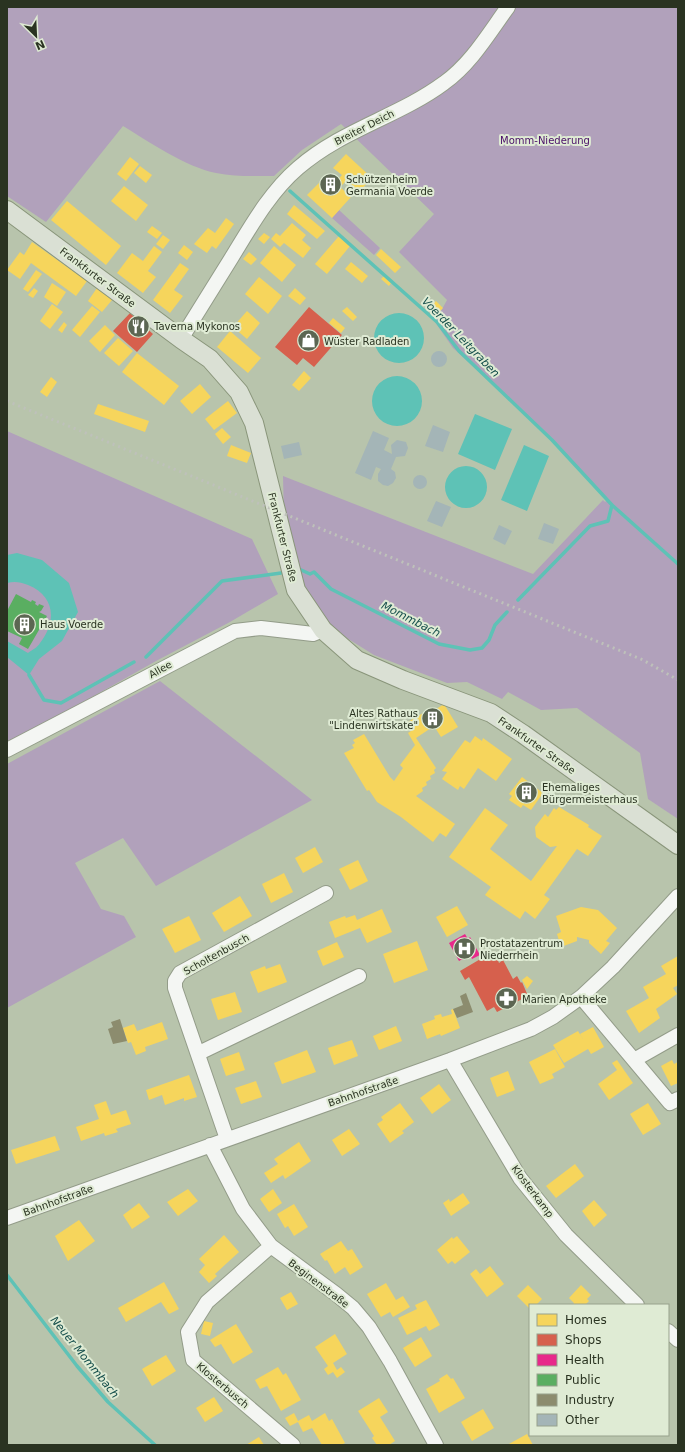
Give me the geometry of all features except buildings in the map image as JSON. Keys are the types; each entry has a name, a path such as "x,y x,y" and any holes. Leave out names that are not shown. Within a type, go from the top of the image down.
{"main road":[{"name":"Frankfurter Straße","path":"7,210 210,359 239,392 254,423 296,590 323,630 357,660 403,680 491,713 530,738 678,845"}],"street":[{"name":"Breiter Deich","path":"181,339 247,231 276,190 298,168 338,139 418,100 445,83 474,53 508,7"},
{"name":"Allee","path":"7,750 235,631 261,628 313,634 323,630"},
{"name":"Scholtenbusch","path":"227,1139 176,988 175,981 180,973 326,893"},
{"name":"Bahnhofstraße","path":"7,1218 450,1060 531,1029 553,1017 581,997 613,967 678,896"},
{"path":"198,1053 359,976"},
{"path":"581,997 670,1103 678,1099"},
{"path":"634,1060 678,1035"},
{"name":"Klosterkamp","path":"450,1060 520,1178 566,1235 636,1304"},
{"name":"Beginenstraße","path":"210,1145 243,1209 271,1246 353,1308 369,1327 390,1361 436,1445"},
{"name":"Klosterbusch","path":"271,1246 206,1302 188,1332 193,1360 293,1445"},
{"path":"669,1332 678,1340"}],"green space":[{"name":"Momm-Niederung","path":"7,7 678,7 678,819 648,799 640,753 577,708 541,710 508,692 502,699 467,682 447,683 374,655 334,630 315,607 304,584 284,519 283,476 533,574 603,500 605,502 607,500 547,434 453,348 435,322 447,300 399,252 434,214 341,124 302,150 274,176 230,175 204,170 180,160 123,126 46,222 7,196"},
{"path":"339,210 380,248 374,255 332,218"},
{"path":"7,431 252,539 278,594 7,745"},
{"path":"160,681 312,800 156,886 123,838 75,863 101,909 124,916 136,937 7,1008 7,764"}],"water":[{"path":"394,313 404,313 417,320 424,333 424,343 417,356 404,363 394,363 385,359 378,352 374,343 374,333 378,324 385,317"},
{"path":"392,376 402,376 415,383 422,396 422,406 415,419 402,426 392,426 383,422 376,415 372,406 372,396 376,387 383,380"},
{"path":"475,414 512,429 495,470 458,454"},
{"path":"524,445 549,456 527,511 501,500"},
{"path":"462,466 470,466 478,469 484,475 487,487 484,499 478,505 470,508 462,508 454,505 448,499 445,491 445,483 448,475 454,469"},
{"path":"17,553 42,560 69,583 78,612 62,641 39,659 29,675 7,657 7,641 28,653 39,644 45,635 51,618 48,602 37,590 20,583 7,583 7,555"}],"waterway":[{"name":"Voerder Leitgraben","path":"290,191 437,322 459,351 552,440 612,505 678,564"},
{"name":"Mommbach","path":"518,600 590,526 608,521 612,505"},
{"name":"Mommbach","path":"299,569 310,574 314,572 331,589 439,644 470,650 482,648 489,640 495,625 507,612"},
{"name":"Mommbach","path":"146,657 222,581 281,573"},
{"name":"Mommbach","path":"29,675 44,700 61,703 134,662"},
{"name":"Neuer Mommbach","path":"7,1275 77,1366 108,1402 155,1445"}],"railway":[{"path":"7,401 643,660 678,680"}],"place":[{"name":"Schützenheim Germania Voerde","path":"330,185"},
{"name":"Taverna Mykonos","path":"138,326"},
{"name":"Wüster Radladen","path":"308,341"},
{"name":"Haus Voerde","path":"25,624"},
{"name":"Altes Rathaus \"Lindenwirtskate\"","path":"433,719"},
{"name":"Ehemaliges Bürgermeisterhaus","path":"526,793"},
{"name":"Prostatazentrum Niederrhein","path":"464,949"},
{"name":"Marien Apotheke","path":"506,999"}]}
